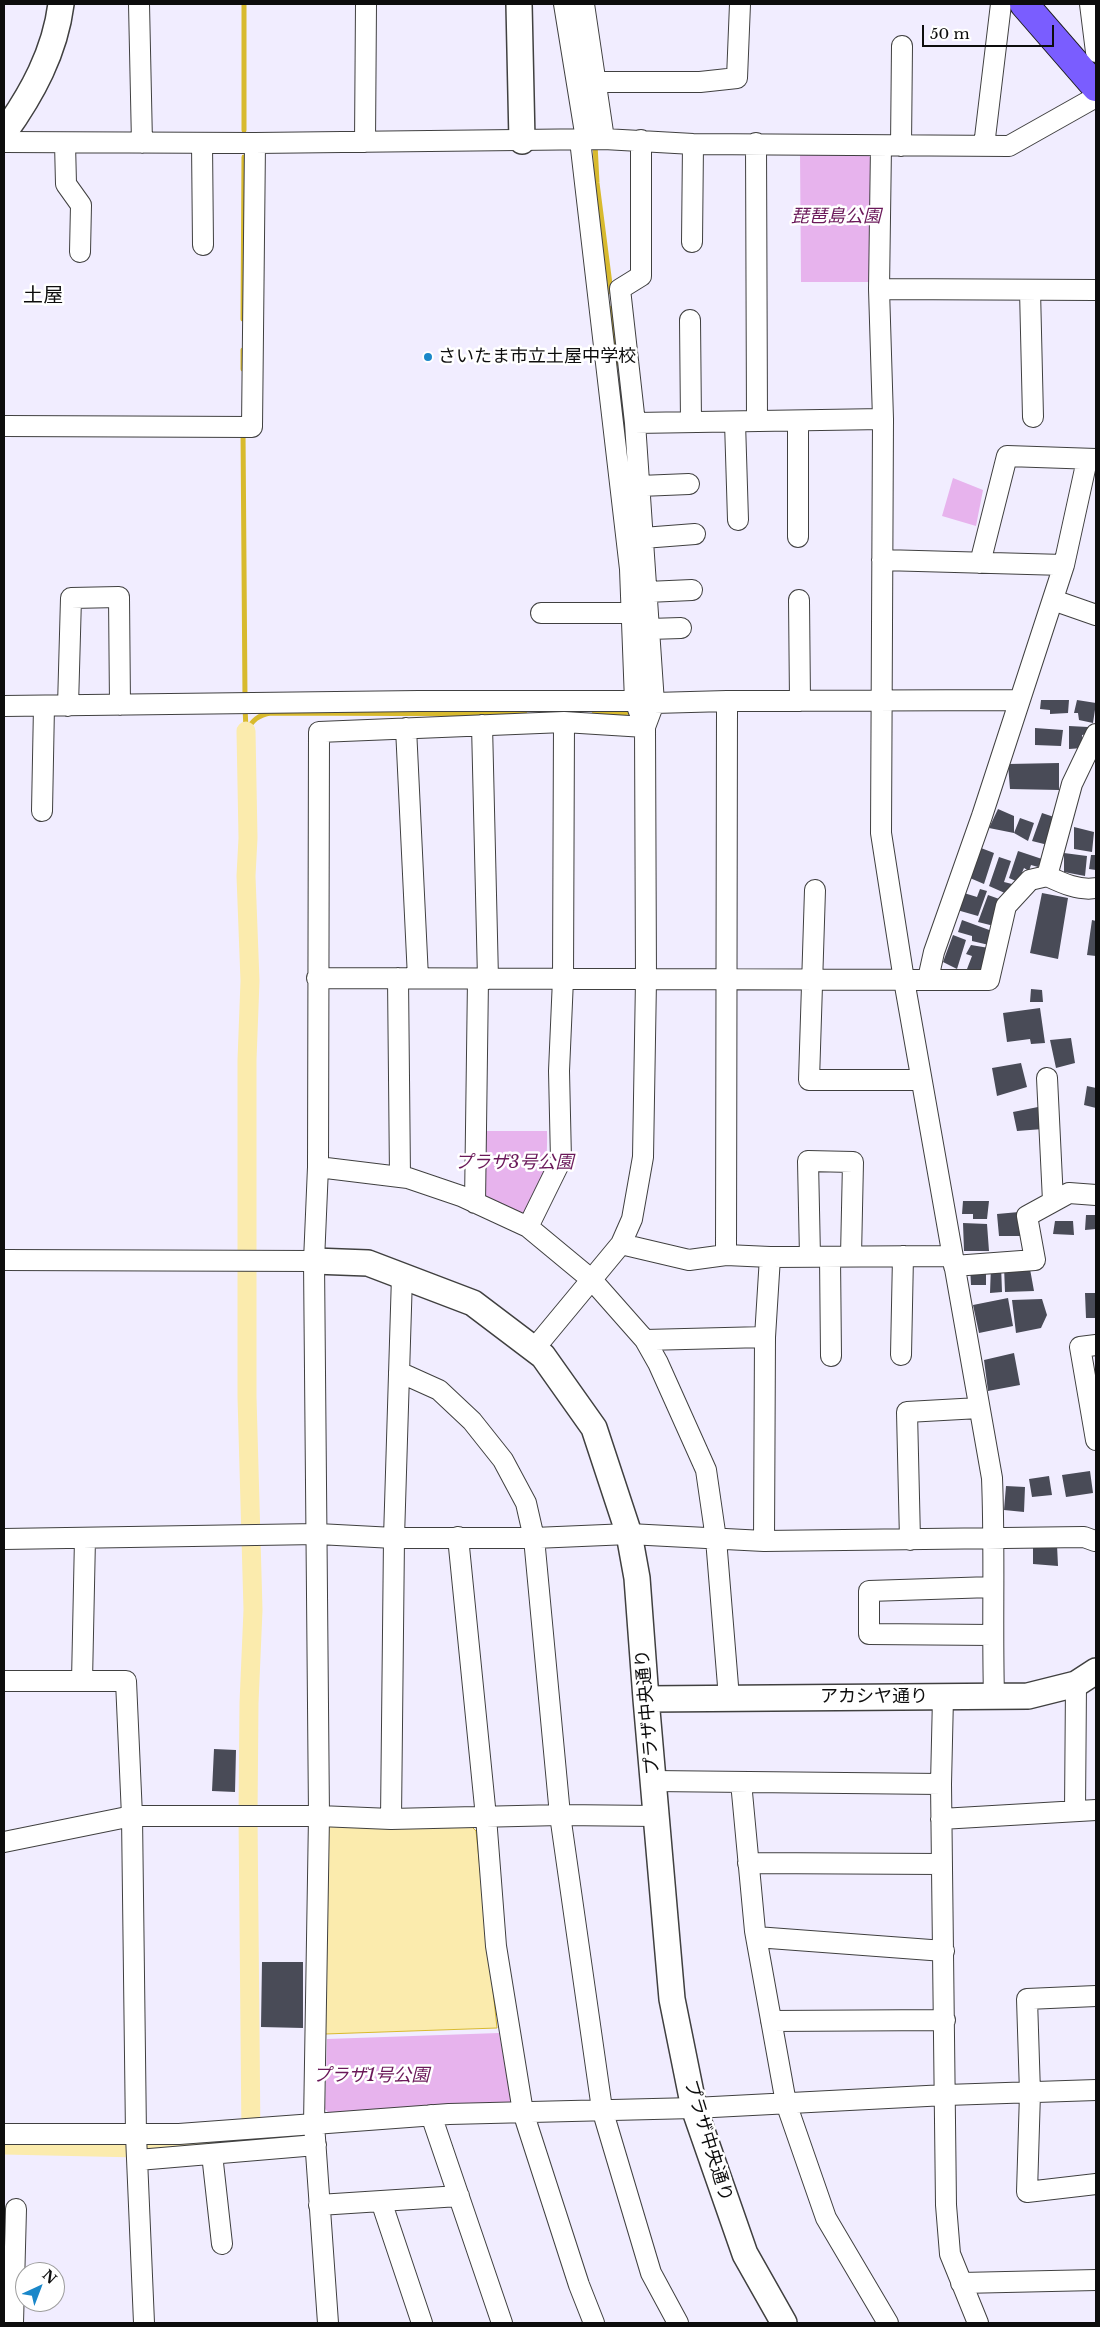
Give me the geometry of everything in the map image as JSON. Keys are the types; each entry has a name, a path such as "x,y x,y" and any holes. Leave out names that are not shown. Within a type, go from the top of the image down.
{"main road":[{"path":"1024,4 1096,88"}],"street":[{"path":"4,132 43,69 52,47 59,21 60,4"},
{"path":"139,4 142,143"},
{"path":"366,4 366,142"},
{"path":"519,4 522,141"},
{"path":"564,4 592,139 630,569 631,613 645,702"},
{"path":"584,4 595,82 592,139"},
{"path":"595,82 700,82 737,78 740,4"},
{"path":"984,146 1001,4"},
{"path":"1092,5 1096,52"},
{"path":"901,146 902,46"},
{"path":"4,142 255,144 592,139 693,144 1009,146 1096,97"},
{"path":"534,1349 622,1244 632,1219 642,1157 646,980 645,702 649,629 635,423 620,289 642,276 641,140"},
{"path":"66,143 66,184 81,205 80,252"},
{"path":"202,143 203,245"},
{"path":"756,143 757,421"},
{"path":"4,426 252,427 255,144"},
{"path":"692,242 693,144"},
{"path":"881,146 879,289 883,419 881,833 921,1080 992,1478 994,1696"},
{"path":"879,289 1096,290"},
{"path":"1030,290 1033,417"},
{"path":"690,320 691,422"},
{"path":"635,423 883,419"},
{"path":"798,421 798,537"},
{"path":"735,422 738,520"},
{"path":"928,979 934,952 982,816 1053,600 1092,460 1007,456 980,562"},
{"path":"640,486 689,484"},
{"path":"643,538 695,534"},
{"path":"882,560 1064,565"},
{"path":"647,592 692,590"},
{"path":"68,706 71,598 119,597 120,705"},
{"path":"799,600 800,701"},
{"path":"1053,600 1096,614"},
{"path":"541,613 631,613"},
{"path":"649,629 681,628"},
{"path":"4,706 232,703 1019,700"},
{"path":"726,1255 727,701"},
{"path":"42,811 44,706"},
{"path":"328,2323 314,2124 319,1816 318,1534 314,1261 318,1167 318,732 564,722 645,727"},
{"path":"528,1227 561,1160 559,1071 563,979 564,722"},
{"path":"475,1203 483,979 482,726"},
{"path":"406,728 418,978"},
{"path":"1047,876 1072,784 1096,734"},
{"path":"317,978 989,980 1006,906 1030,880 1047,876 1065,884 1089,889 1096,888"},
{"path":"815,890 809,1080 921,1080"},
{"path":"398,978 400,1177"},
{"path":"1047,1078 1053,1201"},
{"path":"810,1257 808,1161 853,1162 851,1256"},
{"path":"318,1167 400,1177 461,1196 528,1227 592,1280 645,1340 658,1364 706,1470 716,1539 728,1698"},
{"path":"622,1244 689,1260 726,1255 770,1257 904,1256 953,1261 1035,1260 1027,1216 1069,1192 1096,1195"},
{"path":"901,1356 904,1256"},
{"path":"764,1541 765,1337 770,1257"},
{"path":"830,1257 831,1356"},
{"path":"4,1260 314,1261"},
{"name":"プラザ中央通り","path":"314,1261 368,1263 473,1303 543,1356 594,1428 629,1534 638,1578 646,1699 672,1999 694,2108 745,2254 784,2323"},
{"path":"391,1819 394,1538 402,1276"},
{"path":"645,1340 765,1337"},
{"path":"1096,1345 1080,1347 1096,1440"},
{"path":"399,1372 439,1390 472,1421 503,1460 526,1503 534,1538 560,1815 602,2109 651,2274 678,2323"},
{"path":"910,1540 907,1412 979,1408"},
{"path":"4,1539 318,1534 394,1538 534,1538 629,1534 764,1541 1084,1537 1096,1543"},
{"path":"458,1537 486,1816 496,1946 523,2112 594,2323"},
{"path":"82,1681 85,1538"},
{"path":"992,1587 869,1590 869,1634 993,1635"},
{"path":"1075,1811 1086,1678"},
{"name":"アカシヤ通り","path":"646,1699 1028,1696 1086,1678"},
{"path":"4,1682 126,1681 132,1816 136,2135 144,2323"},
{"path":"942,1697 941,1819 946,2205 950,2254 978,2323"},
{"path":"653,1781 941,1784"},
{"path":"741,1782 756,1937 786,2103 826,2218 888,2323"},
{"path":"941,1819 1096,1810"},
{"path":"4,1842 132,1816 319,1816 391,1819 560,1815 656,1816"},
{"path":"748,1863 942,1864"},
{"path":"756,1937 944,1951"},
{"path":"1096,1996 1027,1999 1030,2092 1027,2192 1096,2184"},
{"path":"771,2021 945,2020"},
{"path":"4,2134 179,2134 431,2115 694,2108 946,2095 1096,2090"},
{"path":"431,2115 502,2323"},
{"path":"138,2160 316,2145"},
{"path":"212,2154 222,2244"},
{"path":"319,2205 459,2196"},
{"path":"381,2201 422,2323"},
{"path":"13,2323 16,2209"},
{"path":"961,2283 1096,2280"}],"green space":[{"name":"琵琶島公園","path":"865,152 871,158 871,282 801,282 800,153"},
{"path":"953,478 983,490 976,526 942,516"},
{"name":"プラザ3号公園","path":"484,1131 547,1131 547,1154 541,1183 527,1214 516,1218 482,1194"},
{"name":"プラザ1号公園","path":"499,2033 511,2101 505,2108 333,2117 325,2109 327,2039"}],"shaded area":[{"path":"331,1824 470,1825 476,1831 497,2028 325,2034 324,1829"}],"building":[{"path":"1041,700 1069,700 1068,713 1050,714 1050,710 1040,709"},
{"path":"1077,700 1096,703 1093,723 1079,720 1078,713 1074,713"},
{"path":"1069,726 1088,727 1090,734 1082,735 1083,748 1069,749"},
{"path":"1035,728 1063,730 1061,746 1035,745"},
{"path":"1059,763 1059,790 1010,789 1008,764"},
{"path":"998,809 1014,816 1014,833 989,828"},
{"path":"1042,813 1054,817 1048,845 1032,841"},
{"path":"1020,818 1034,823 1028,841 1014,833"},
{"path":"1074,827 1094,832 1092,852 1074,849"},
{"path":"981,848 994,853 984,884 970,878"},
{"path":"1018,851 1042,859 1038,867 1031,865 1029,871 1024,868 1018,882 1009,878"},
{"path":"1064,853 1087,856 1085,876 1064,872"},
{"path":"1091,855 1096,855 1096,870 1089,869"},
{"path":"999,857 1011,861 1004,882 1012,884 1007,894 989,886"},
{"path":"980,889 987,891 978,916 957,910 964,893 977,897"},
{"path":"1042,893 1068,898 1058,959 1030,953"},
{"path":"988,895 1002,900 994,926 978,922"},
{"path":"962,920 992,931 989,945 972,941 972,936 958,932"},
{"path":"1092,920 1096,921 1096,956 1087,955"},
{"path":"953,935 966,940 957,969 943,962"},
{"path":"971,945 989,948 981,971 967,969 972,956 966,954"},
{"path":"1031,989 1042,990 1043,1002 1030,1002"},
{"path":"1040,1008 1045,1043 1031,1044 1030,1039 1007,1042 1003,1013"},
{"path":"1071,1038 1075,1063 1056,1068 1050,1040"},
{"path":"1021,1063 1027,1087 997,1096 992,1068"},
{"path":"1087,1086 1096,1088 1096,1108 1084,1105"},
{"path":"1038,1107 1043,1129 1017,1131 1013,1112"},
{"path":"963,1201 989,1201 987,1219 973,1219 973,1214 962,1214"},
{"path":"1019,1212 1021,1236 999,1236 997,1214"},
{"path":"1086,1215 1096,1215 1096,1229 1085,1230"},
{"path":"1055,1221 1073,1221 1074,1235 1053,1234"},
{"path":"963,1223 987,1224 989,1251 964,1251"},
{"path":"991,1265 1001,1265 1002,1292 990,1293"},
{"path":"970,1266 986,1267 986,1285 971,1285"},
{"path":"1004,1266 1030,1269 1034,1291 1005,1292"},
{"path":"1085,1293 1096,1293 1096,1318 1086,1318"},
{"path":"1008,1298 1013,1326 979,1333 973,1305"},
{"path":"1042,1299 1047,1315 1041,1328 1016,1333 1012,1300"},
{"path":"1014,1353 1020,1385 988,1391 984,1360"},
{"path":"1090,1471 1093,1493 1066,1497 1062,1475"},
{"path":"1049,1476 1052,1495 1032,1497 1029,1479"},
{"path":"1006,1486 1025,1487 1024,1512 1004,1510"},
{"path":"1033,1545 1057,1545 1058,1566 1033,1564"},
{"path":"214,1749 236,1750 235,1792 212,1791"},
{"path":"262,1962 303,1962 303,2028 261,2027"}],"waterway":[{"path":"244,4 244,130"},
{"path":"595,144 597,183 611,292"},
{"path":"243,319 244,157"},
{"path":"612,308 616,364"},
{"path":"243,350 243,369"},
{"path":"243,430 245,699"},
{"path":"245,708 246,729"},
{"path":"594,714 635,712"},
{"path":"246,731 256,719 271,713 525,714"},
{"path":"4,2145 139,2148 251,2139 248,1816 249,1703 253,1610 247,1397 247,1060 250,981 246,876 248,838 246,731"}],"place":[{"name":"さいたま市立土屋中学校","path":"428,357"}],"district":[{"name":"土屋","path":"43,296"}]}
